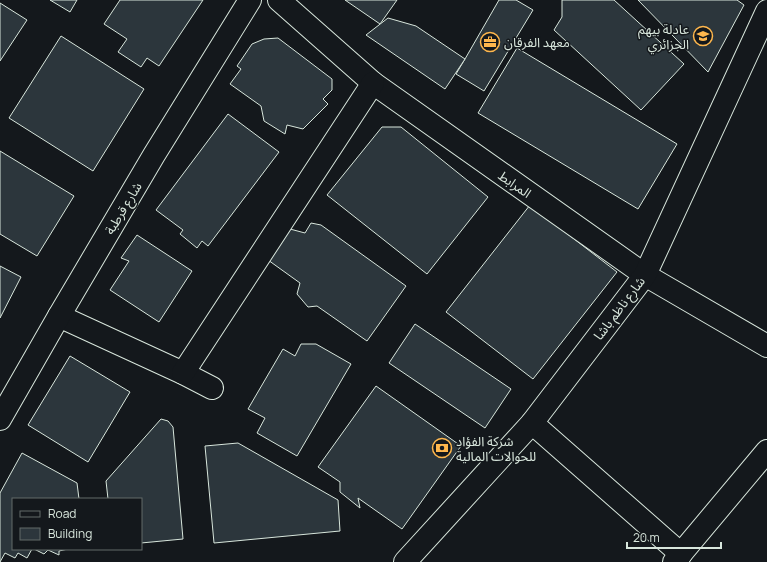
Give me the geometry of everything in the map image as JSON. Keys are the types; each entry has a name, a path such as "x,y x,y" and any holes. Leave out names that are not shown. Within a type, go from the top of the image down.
{"street":[{"name":"شارع قرطبة","path":"0,419 58,316 154,155 250,0"},
{"name":"المرابط","path":"279,0 373,83 645,275 767,346"},
{"name":"شارع ناظم باشا","path":"405,562 532,423 645,275 767,11"},
{"path":"183,373 373,83"},
{"path":"58,316 183,373 212,388"},
{"path":"532,423 677,558 767,451"}],"building":[{"path":"50,0 77,0 70,12"},
{"path":"120,0 203,0 159,66 147,58 141,67 118,52 127,39 104,24"},
{"path":"345,0 397,0 380,24"},
{"path":"499,0 516,0 533,10 484,91 456,74"},
{"path":"562,0 614,0 684,64 641,110 554,30 562,17"},
{"name":"عادلة بيهم الجزائري","path":"638,0 737,0 744,5 708,72"},
{"path":"0,3 27,20 0,61"},
{"path":"388,18 416,26 465,59 445,89 366,35"},
{"path":"61,36 144,89 93,171 9,118"},
{"path":"278,38 332,79 332,90 323,99 328,104 303,129 287,125 285,134 264,121 261,106 230,84 241,69 237,66 252,44 264,39"},
{"path":"517,48 677,144 638,209 478,113"},
{"path":"228,114 279,152 208,246 202,241 197,248 180,234 183,230 156,210"},
{"path":"382,127 401,127 488,197 427,274 327,195"},
{"path":"0,151 74,196 37,256 0,234"},
{"path":"530,205 617,272 533,379 446,312"},
{"path":"311,223 321,225 406,286 367,341 317,306 308,307 297,294 300,283 268,260 290,229 305,233"},
{"path":"137,235 192,271 159,322 110,290 129,261 121,258"},
{"path":"0,266 21,277 0,318"},
{"path":"415,324 511,389 485,428 389,363"},
{"path":"301,344 316,344 351,364 297,456 257,433 265,418 248,409 283,349 295,356"},
{"path":"70,356 130,392 88,462 28,425"},
{"path":"376,386 461,446 402,529 358,498 360,508 340,492 340,482 318,467"},
{"path":"161,419 168,421 173,427 183,539 142,543 142,498 108,498 106,481"},
{"path":"238,443 338,500 340,531 214,543 205,446"},
{"path":"22,453 77,483 79,498 12,498 12,550 31,550 27,558 18,553 15,558 5,553 0,562 0,493"},
{"path":"36,550 48,550 44,554"},
{"path":"48,550 64,550 59,551 59,555"}],"place":[{"name":"عادلة بيهم الجزائري","path":"703,36"},
{"name":"معهد الفرقان","path":"490,42"},
{"name":"شركة الفؤاد للحوالات المالية","path":"442,448"}]}
